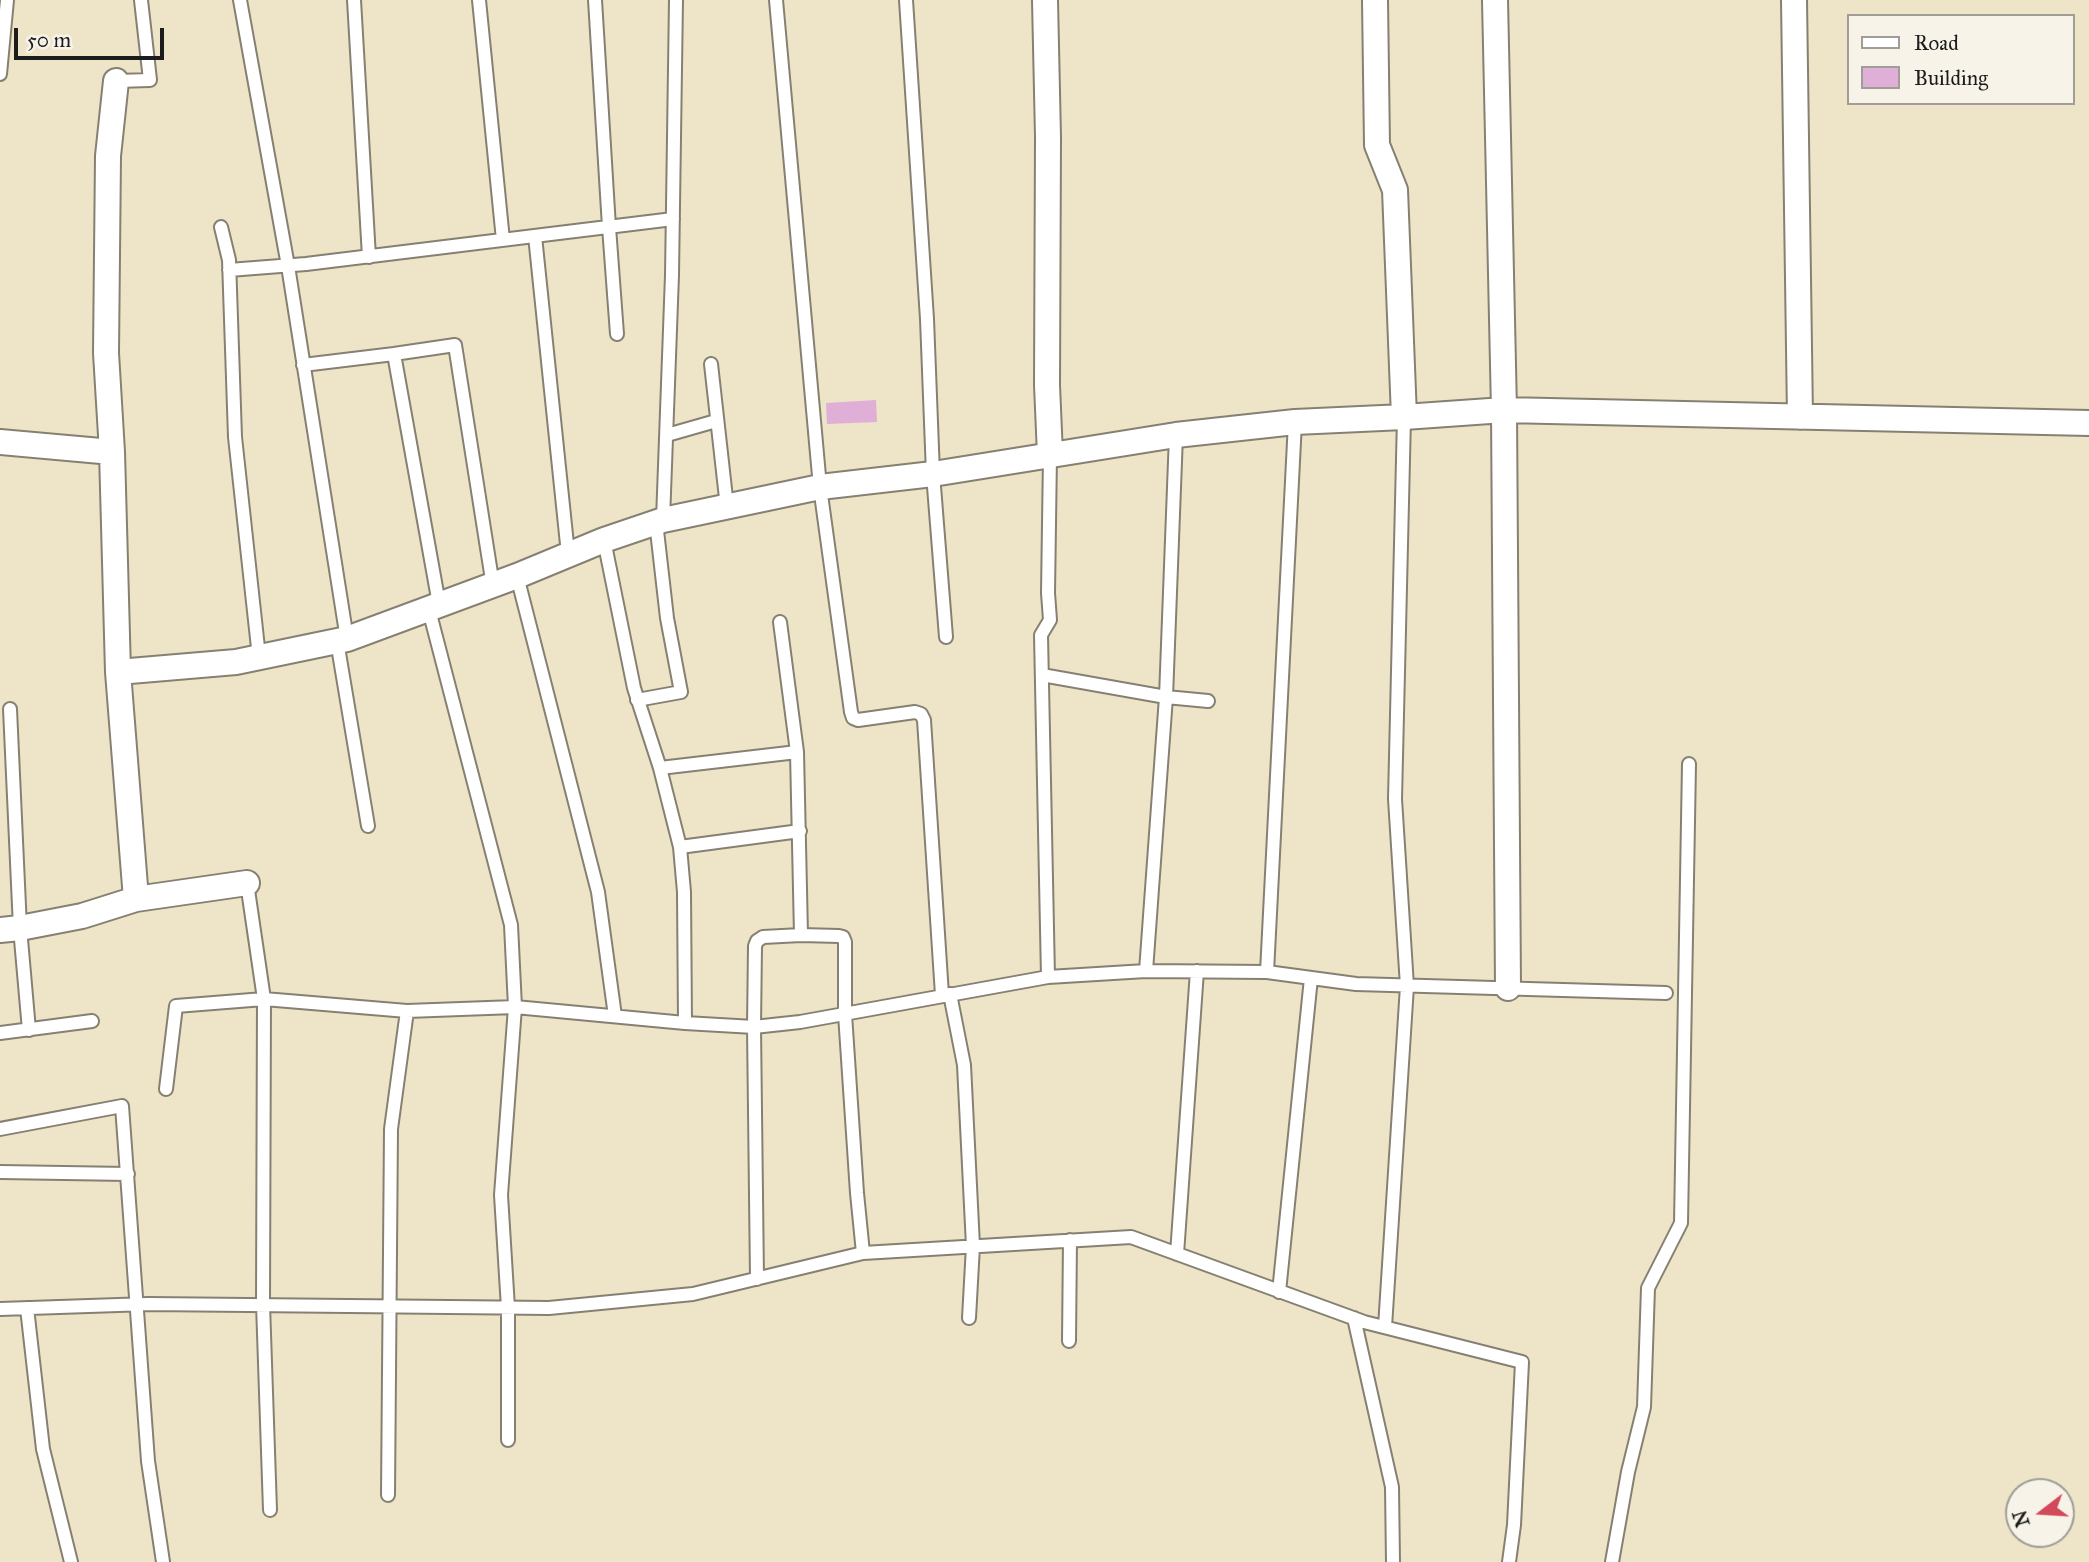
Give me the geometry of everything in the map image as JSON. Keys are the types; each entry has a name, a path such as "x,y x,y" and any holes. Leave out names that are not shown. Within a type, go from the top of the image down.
{"street":[{"path":"1045,0 1048,138 1047,385 1050,455"},
{"path":"1375,0 1377,145 1395,190 1404,417"},
{"path":"1495,0 1504,410 1508,988"},
{"path":"1794,0 1800,416"},
{"path":"116,81 107,182 106,353 112,452 118,672 136,899"},
{"path":"118,672 236,662 342,640 660,521 820,487 933,474 1176,435 1295,422 1504,410 2089,423"},
{"path":"0,442 112,452"},
{"path":"10,929 82,916 136,899 247,883"}],"lane":[{"path":"0,74 8,0"},
{"path":"116,81 150,80 141,0"},
{"path":"240,0 288,266 368,826"},
{"path":"354,0 369,257"},
{"path":"479,0 503,240"},
{"path":"595,0 617,334"},
{"path":"637,700 681,692 667,618 660,521 667,435 676,0"},
{"path":"776,0 820,487 849,699 853,718 858,720 915,712 921,714 924,720 946,995 964,1065 973,1246 969,1318"},
{"path":"906,0 933,474 946,637"},
{"path":"229,270 369,257 673,219"},
{"path":"220,227 229,260 235,437 260,657"},
{"path":"535,236 568,554"},
{"path":"303,365 455,345 492,586"},
{"path":"394,354 434,607 511,925 515,1007 501,1195 508,1308 509,1440"},
{"path":"711,364 727,507"},
{"path":"1385,1327 1407,986 1395,799 1404,417"},
{"path":"667,435 716,421"},
{"path":"1267,972 1295,422"},
{"path":"1146,971 1166,697 1176,435"},
{"path":"1048,977 1041,635 1050,620 1050,455"},
{"path":"604,540 637,700 660,768 680,846 684,892 685,1023"},
{"path":"517,576 598,892 615,1016"},
{"path":"780,622 797,751 801,935"},
{"path":"1042,676 1166,697 1208,701"},
{"path":"10,709 10,929 29,1030"},
{"path":"660,768 797,751"},
{"path":"1612,1562 1628,1472 1644,1407 1648,1288 1681,1223 1689,764"},
{"path":"680,846 800,831"},
{"path":"247,883 264,999 263,1304 270,1510"},
{"path":"757,1279 755,946 757,940 763,937 839,936 843,937 845,942 845,1014 863,1253"},
{"path":"166,1089 176,1006 264,999 407,1011 515,1007 754,1027 800,1022 1048,977 1146,971 1267,972 1356,984 1666,993"},
{"path":"1177,1254 1197,971"},
{"path":"1279,1292 1311,978"},
{"path":"388,1495 391,1129 407,1011"},
{"path":"0,1033 92,1021"},
{"path":"0,1129 122,1106 148,1461 163,1562"},
{"path":"0,1172 128,1174"},
{"path":"0,1309 138,1304 549,1308 693,1294 863,1253 1131,1237 1354,1318 1522,1362 1514,1525 1509,1562"},
{"path":"1069,1342 1070,1240"},
{"path":"27,1308 43,1449 71,1562"},
{"path":"1354,1318 1392,1487 1393,1562"}],"building":[{"path":"876,400 877,422 827,424 826,403"}]}
